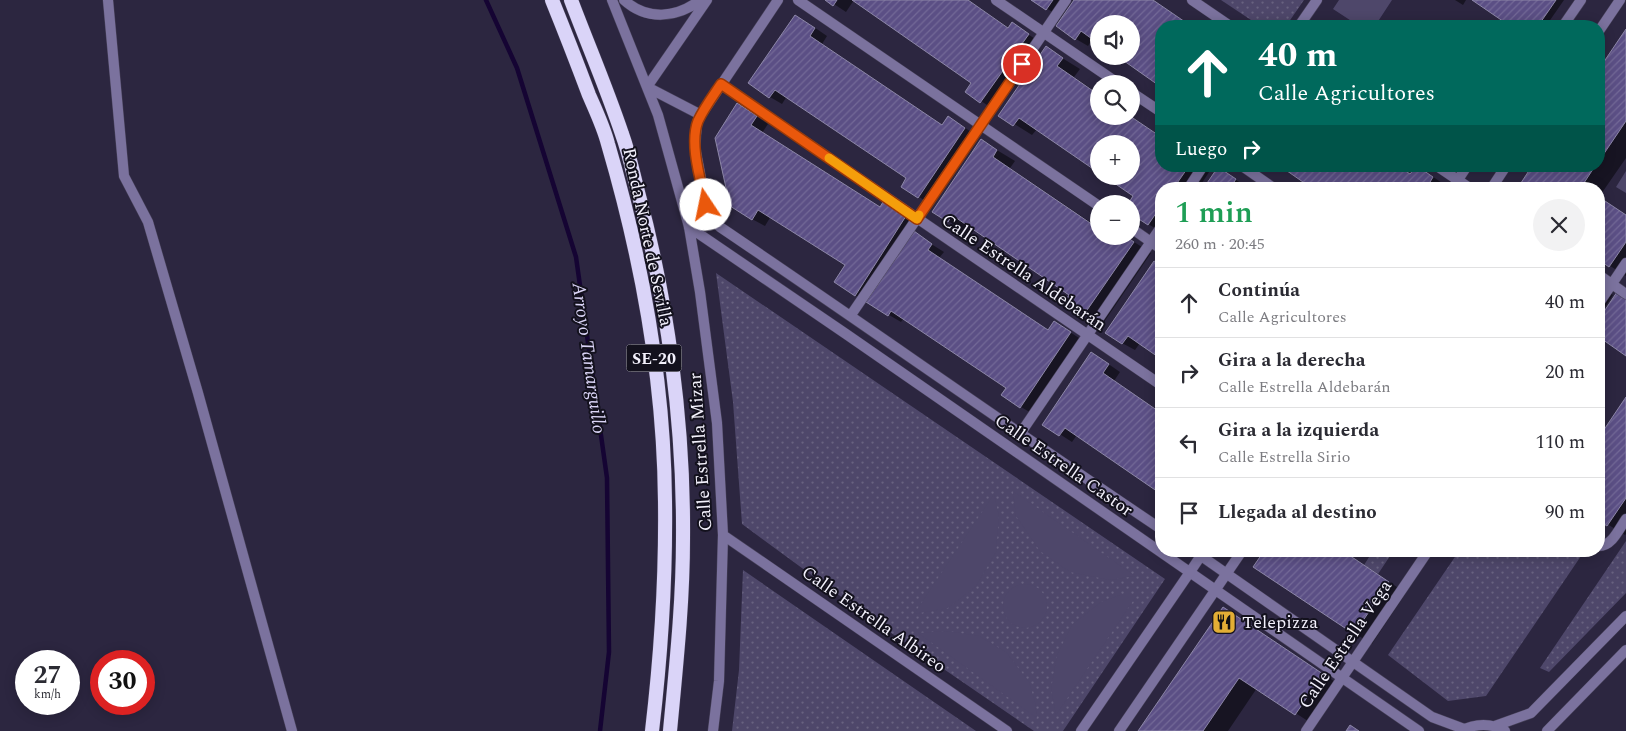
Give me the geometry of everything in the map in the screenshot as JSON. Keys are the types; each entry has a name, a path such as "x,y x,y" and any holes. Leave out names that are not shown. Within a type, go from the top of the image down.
{"highway":[{"name":"Ronda Norte de Sevilla","path":"552,0 608,142 630,228 648,312 660,402 666,539 663,610 652,731"},
{"name":"Ronda Norte de Sevilla","path":"571,0 623,135 646,222 665,310 676,406 683,496 684,540 670,731"}],"street":[{"path":"108,0 124,176 148,222 292,731"},
{"name":"Calle Estrella Mizar","path":"612,0 658,115 689,228 700,292 717,423 723,535 719,682 713,731"},
{"path":"624,0 646,14 670,15 689,9 700,0"},
{"path":"701,115 647,87 707,0"},
{"name":"Calle Estrella Castor","path":"778,0 697,123 694,147 706,205 720,227 1155,525"},
{"path":"798,0 1090,200"},
{"path":"996,0 1106,75"},
{"path":"851,315 1066,0"},
{"path":"1192,0 1221,20"},
{"path":"1303,20 1317,0"},
{"path":"1567,20 1581,0"},
{"path":"1605,22 1620,0"},
{"name":"Calle Estrella Aldebarán","path":"721,84 1155,381"},
{"path":"1140,98 1155,108"},
{"path":"1251,172 1265,182"},
{"path":"1443,172 1453,182"},
{"name":"Calle Estrella Castor","path":"689,228 1155,548"},
{"path":"1140,234 1155,245"},
{"path":"1020,434 1155,236"},
{"path":"1605,294 1626,263"},
{"path":"1605,279 1626,294"},
{"path":"1605,544 1611,541 1626,519"},
{"name":"Calle Estrella Albireo","path":"723,535 1007,731"},
{"name":"Calle Estrella Castor","path":"1168,557 1419,731"},
{"path":"1081,731 1190,572 1198,557"},
{"path":"1205,557 1226,575 1436,720 1463,730 1480,725 1495,726 1506,731"},
{"path":"1119,731 1238,557"},
{"name":"Calle Estrella Vega","path":"1306,731 1424,557"},
{"path":"1495,726 1531,713 1626,616"},
{"path":"1547,731 1626,650"}],"shaded area":[{"path":"1221,0 1304,0 1290,20 1251,20"},
{"path":"1339,0 1392,0 1379,20 1350,20 1333,9"},
{"path":"1626,171 1626,193 1616,187"},
{"path":"716,273 1165,579 1063,731 1034,731 881,626 742,524 733,402"},
{"path":"1013,491 1135,576 1110,580 1070,572 1040,551 1016,516"},
{"path":"994,494 999,516 996,552 976,586 948,608 914,614"},
{"path":"1626,541 1626,593 1549,672 1540,668"},
{"path":"1369,557 1389,557 1378,574 1364,565"},
{"path":"1455,557 1580,557 1486,696 1448,701 1388,655"},
{"path":"743,570 976,731 732,731 739,670"},
{"path":"1025,584 1037,588 1043,594 1047,606 1043,618 1037,624 1025,628 1013,624 1007,618 1003,606 1007,594 1013,588"},
{"path":"1120,595 1137,595 1056,715 1051,689 1057,655 1072,625 1101,602"},
{"path":"947,631 979,636 1006,652 1029,682 1035,702 1037,718 918,633"}],"building":[{"path":"825,0 837,0 833,6"},
{"path":"852,0 968,0 1008,28 1012,22 1029,34 980,103 965,92 971,83"},
{"path":"1031,0 1053,0 1046,10"},
{"path":"1074,0 1153,0 1182,20 1155,20 1155,83 1130,65 1140,65 1140,15 1090,15 1090,38 1081,31 1075,40 1056,26"},
{"path":"1472,0 1556,0 1542,20 1501,20"},
{"path":"795,15 815,28 810,36 942,125 948,116 965,128 918,198 901,187 906,178 775,90 769,98 748,83"},
{"path":"1626,29 1626,121 1605,152 1605,60"},
{"path":"1046,46 1063,58 1057,66 1090,89 1090,125 1140,125 1140,123 1155,133 1155,172 1185,172 1178,182 1155,182 1155,215 1148,225 1140,220 1140,195 1132,195 1117,185 1140,185 1140,135 1090,135 1090,167 1019,118 1013,126 998,116"},
{"path":"737,103 757,116 751,125 880,207 883,202 906,216 855,296 834,282 845,265 758,210 752,220 730,206 715,138"},
{"path":"981,139 997,150 993,157 1090,223 1090,245 1132,245 1083,316 1064,302 1069,295 952,215 948,222 932,212"},
{"path":"1215,172 1226,172 1236,179 1234,182 1208,182"},
{"path":"1289,172 1407,172 1410,174 1412,172 1426,172 1433,177 1430,182 1303,182"},
{"path":"1528,172 1591,172 1585,182 1522,182"},
{"path":"1605,201 1626,215 1626,242 1609,267 1605,264"},
{"path":"914,231 932,244 928,250 1048,330 1054,321 1071,332 1020,408 1001,395 1006,388 891,311 888,316 866,302"},
{"path":"1155,262 1155,355 1128,336 1122,344 1105,333"},
{"path":"1617,292 1626,299 1626,356 1605,341 1605,310"},
{"path":"1091,352 1109,364 1103,373 1155,409 1155,490 1065,428 1059,436 1042,425"},
{"path":"1626,397 1626,498 1607,526 1605,525 1605,428"},
{"path":"1260,557 1352,557 1389,582 1354,634 1253,567"},
{"path":"1223,607 1323,674 1295,715 1239,678 1203,731 1138,731"},
{"path":"1350,725 1359,731 1346,731"}],"waterway":[{"name":"Arroyo Tamarguillo","path":"486,0 517,68 576,257 607,478 609,652 600,731"}],"slow traffic":[{"path":"829,158 917,219 919,215"}],"place":[{"name":"Telepizza","path":"1224,622"}],"route":[{"path":"706,205 694,147 695,135 697,123 701,115 721,84 917,219 1022,64"}]}
